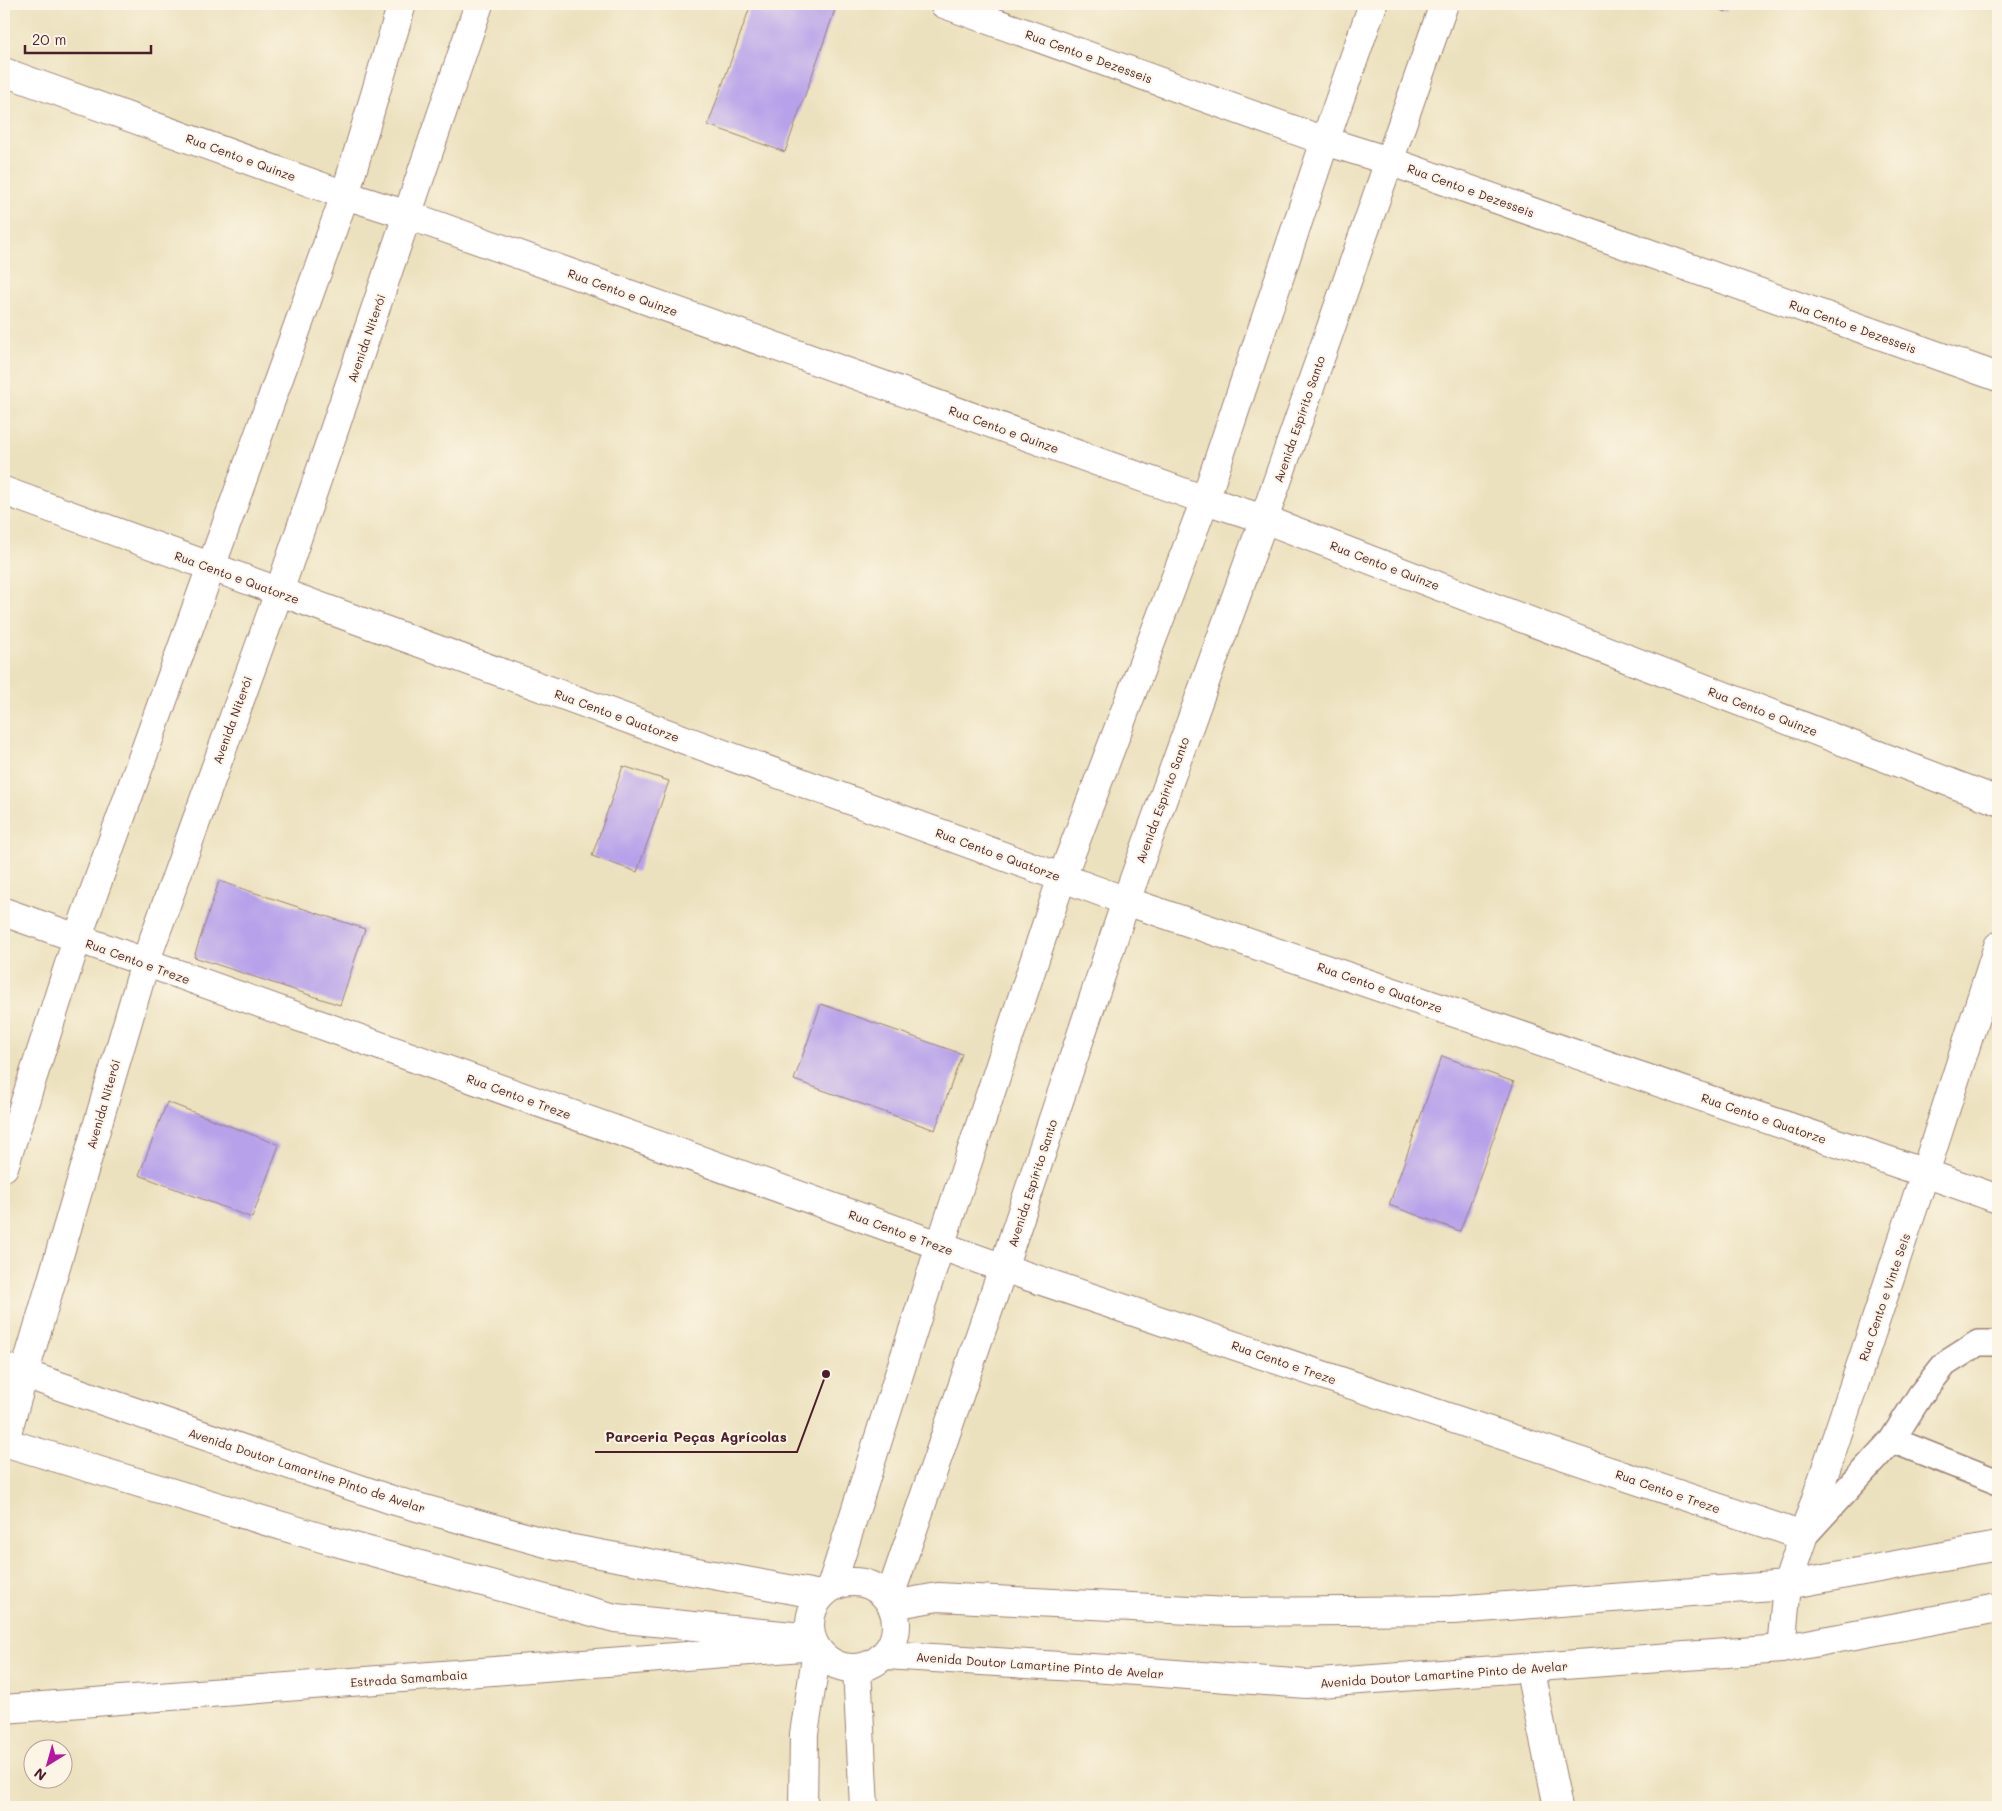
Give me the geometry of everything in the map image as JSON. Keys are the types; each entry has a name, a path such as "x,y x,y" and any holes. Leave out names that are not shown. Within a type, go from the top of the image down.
{"street":[{"path":"4,1167 77,939 345,195 402,4"},
{"name":"Avenida Niterói","path":"4,1442 14,1371 145,963 279,592 479,4"},
{"name":"Rua Cento e Dezesseis","path":"944,4 1324,141 1390,161 1998,377"},
{"path":"803,1807 804,1734 814,1645 810,1615 826,1591 1062,877 1205,500 1324,141 1373,4"},
{"name":"Avenida Espírito Santo","path":"891,1602 1126,901 1264,519 1444,4"},
{"name":"Rua Cento e Quinze","path":"4,72 345,195 1205,500 1264,519 1998,801"},
{"name":"Rua Cento e Quatorze","path":"4,491 1126,901 1926,1172 1998,1199"},
{"name":"Rua Cento e Treze","path":"4,912 1003,1268 1803,1536"},
{"name":"Rua Cento e Vinte Seis","path":"1781,1649 1787,1585 1926,1172 1998,946"},
{"name":"Avenida Doutor Lamartine Pinto de Avelar","path":"14,1371 392,1500 557,1546 826,1591"},
{"path":"4,1442 325,1539 615,1618 814,1645 836,1666 857,1669 878,1662 886,1655 896,1628 891,1602 873,1585 852,1580 826,1591"},
{"path":"891,1602 938,1596 1229,1612 1453,1610 1787,1585 1998,1546"},
{"name":"Avenida Doutor Lamartine Pinto de Avelar","path":"886,1655 1306,1684 1781,1649 1998,1608"},
{"name":"Estrada Samambaia","path":"4,1709 814,1645"},
{"path":"1529,1667 1558,1807"},
{"path":"857,1669 864,1807"}],"lane":[{"path":"1803,1536 1892,1440 1920,1394 1945,1364 1978,1343 1998,1343"},
{"path":"1892,1440 1998,1482"}],"building":[{"path":"751,4 837,4 785,152 708,125"},
{"path":"1705,4 1729,4 1726,12"},
{"path":"623,766 669,781 637,872 592,856"},
{"path":"219,881 365,929 340,1005 194,957"},
{"path":"821,1004 962,1054 935,1130 794,1080"},
{"path":"1442,1056 1514,1082 1460,1231 1389,1205"},
{"path":"167,1102 279,1145 252,1218 139,1175"}],"place":[{"name":"Parceria Peças Agrícolas","path":"826,1374"}]}
